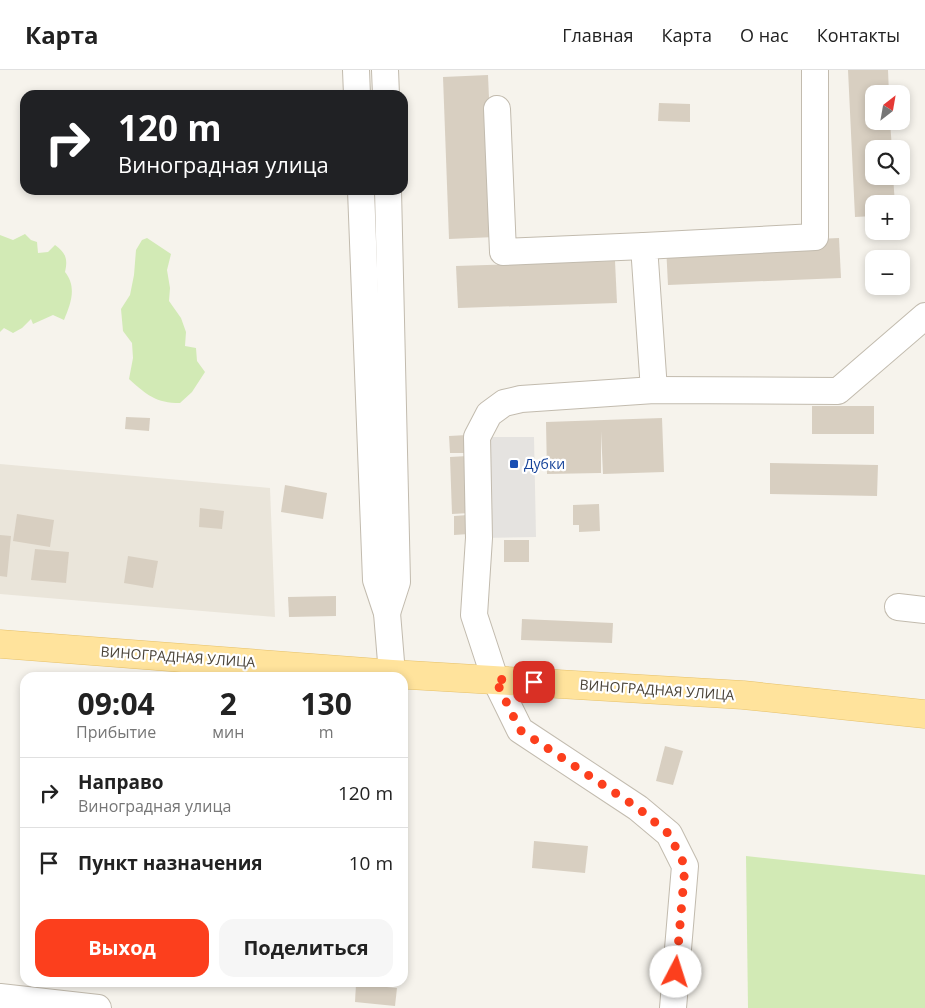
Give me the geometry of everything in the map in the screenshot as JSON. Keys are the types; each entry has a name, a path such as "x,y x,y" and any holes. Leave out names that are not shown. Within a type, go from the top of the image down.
{"main road":[{"name":"ВИНОГРАДНАЯ УЛИЦА","path":"0,644 366,672"},
{"name":"ВИНОГРАДНАЯ УЛИЦА","path":"408,675 743,695 925,714"}],"street":[{"path":"356,70 357,90"},
{"path":"385,70 386,90"},
{"path":"497,109 503,252 815,237 815,70"},
{"path":"361,195 376,580 387,613 392,672"},
{"path":"387,613 397,582 388,195"},
{"path":"644,246 654,390"},
{"path":"673,1008 685,866 669,834 638,808 520,730 495,679 474,615 479,538 477,437 489,414 504,403 521,398 654,390 838,391 925,316"},
{"path":"898,607 925,610"},
{"path":"0,997 98,1008"}],"shaded area":[{"path":"477,437 534,437 536,537 479,538"},
{"path":"0,464 270,488 275,617 0,594"}],"green space":[{"path":"25,234 31,240 37,242 38,253 48,252 55,245 62,251 66,260 65,272 71,283 71,301 64,320 53,315 33,324 31,319 22,328 13,333 4,328 0,332 0,235 13,240"},
{"path":"147,238 171,254 167,270 170,288 169,301 181,318 186,332 185,346 196,348 197,361 205,372 192,392 180,403 158,400 141,390 129,379 133,358 132,343 123,331 121,309 130,295 136,250 142,240"},
{"path":"746,856 925,875 925,1008 748,1008"}],"building":[{"path":"848,70 888,70 889,85 865,85 865,130 891,130 891,140 865,140 865,185 894,185 894,195 865,195 865,216 855,217"},
{"path":"488,75 495,237 449,239 443,77"},
{"path":"659,103 690,104 690,122 658,121"},
{"path":"839,238 841,278 668,285 666,246"},
{"path":"615,261 617,303 458,308 456,266"},
{"path":"812,406 874,406 874,434 812,434"},
{"path":"126,417 150,418 149,431 125,429"},
{"path":"662,418 664,472 603,474 601,431 601,473 547,474 546,422"},
{"path":"467,435 467,453 450,453 449,436"},
{"path":"468,456 470,513 452,514 450,457"},
{"path":"770,463 878,465 877,496 770,494"},
{"path":"285,485 327,493 323,519 281,512"},
{"path":"599,504 600,531 579,532 579,525 573,525 573,505"},
{"path":"200,508 224,511 222,529 199,527"},
{"path":"17,514 54,520 50,547 13,541"},
{"path":"468,515 469,534 454,535 454,516"},
{"path":"0,535 11,536 7,577 0,576"},
{"path":"504,540 529,540 529,562 504,562"},
{"path":"35,549 69,552 66,583 31,580"},
{"path":"128,556 158,561 153,588 124,583"},
{"path":"336,596 336,616 289,617 288,597"},
{"path":"522,619 613,623 612,643 521,640"},
{"path":"665,746 683,751 673,785 656,781"},
{"path":"534,841 588,846 585,873 532,868"},
{"path":"356,987 397,988 395,1006 355,1002"}],"place":[{"name":"Дубки","path":"514,464"}],"route":[{"path":"534,682 495,679 520,730 638,808 669,834 685,866 676,972"}]}
